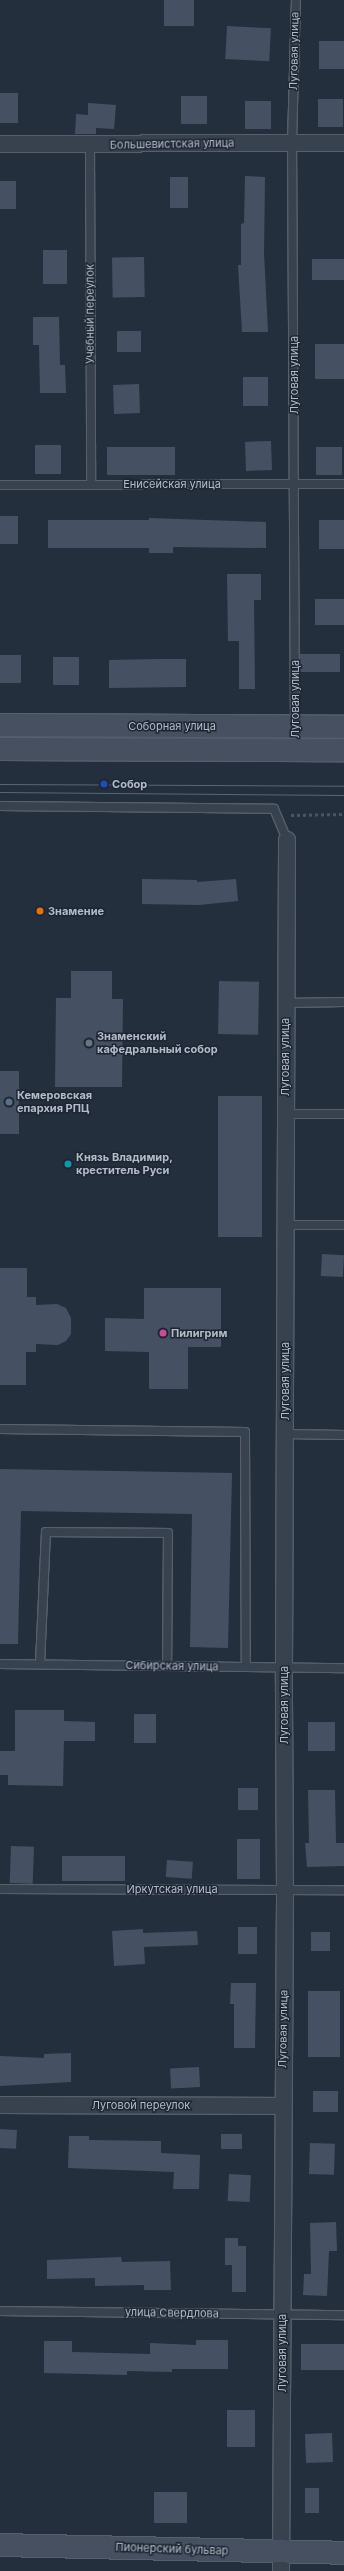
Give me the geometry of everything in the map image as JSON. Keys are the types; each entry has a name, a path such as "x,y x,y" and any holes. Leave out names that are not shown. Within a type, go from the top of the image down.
{"main road":[{"name":"Соборная улица","path":"0,725 344,727"},
{"path":"0,748 344,750"},
{"name":"Пионерский бульвар","path":"0,2545 281,2562 344,2553"}],"street":[{"name":"Большевистская улица","path":"0,144 90,145 292,142 344,143"},
{"name":"Луговая улица","path":"295,726 295,750"},
{"name":"Луговая улица","path":"281,2562 282,2106 285,1890 285,1114 287,840"},
{"name":"Луговой переулок","path":"0,2105 282,2106"}],"lane":[{"name":"Луговая улица","path":"295,726 292,142 296,0"},
{"name":"Учебный переулок","path":"90,145 90,484"},
{"name":"Енисейская улица","path":"0,485 344,484"},
{"path":"0,806 274,809 287,840"},
{"path":"286,1002 344,1002"},
{"path":"285,1114 344,1114"},
{"path":"285,1225 344,1225"},
{"path":"0,1429 245,1432 246,1667"},
{"path":"285,1434 344,1435"},
{"path":"40,1664 46,1532 168,1533 167,1665"},
{"name":"Сибирская улица","path":"0,1664 344,1668"},
{"name":"Иркутская улица","path":"0,1889 344,1890"},
{"name":"улица Свердлова","path":"0,2311 344,2315"}],"path":[{"path":"276,815 344,814"}],"building":[{"path":"164,0 194,0 194,26 164,26"},
{"path":"227,26 271,28 269,61 225,59"},
{"path":"319,41 344,41 344,69 319,69"},
{"path":"0,93 18,93 18,123 0,123"},
{"path":"181,96 207,96 207,124 181,124"},
{"path":"318,99 343,99 343,127 318,127"},
{"path":"245,101 271,101 271,129 245,129"},
{"path":"88,103 116,105 114,129 96,128 96,134 75,134 76,114 88,115"},
{"path":"245,176 265,177 264,253 268,332 242,332 238,265 241,265 241,224 244,223"},
{"path":"170,177 188,177 188,208 170,208"},
{"path":"0,181 16,181 16,209 0,209"},
{"path":"43,250 67,250 67,284 43,284"},
{"path":"144,257 145,297 113,298 112,258"},
{"path":"312,259 344,259 344,280 312,280"},
{"path":"33,317 59,317 60,365 65,365 66,393 40,393 39,345 33,345"},
{"path":"117,331 141,331 141,352 117,352"},
{"path":"315,344 344,344 344,379 315,379"},
{"path":"243,377 268,377 268,406 243,406"},
{"path":"139,384 140,413 114,414 113,385"},
{"path":"271,441 272,470 246,471 245,442"},
{"path":"35,445 61,445 61,474 35,474"},
{"path":"107,447 175,447 175,475 107,475"},
{"path":"316,447 342,447 342,475 316,475"},
{"path":"0,516 18,516 18,544 0,544"},
{"path":"149,518 266,522 266,548 173,547 173,553 149,553 149,548 48,548 48,520 149,520"},
{"path":"319,520 344,520 344,549 319,549"},
{"path":"227,574 261,574 261,600 254,600 255,689 239,689 239,641 228,641"},
{"path":"315,599 344,599 344,625 315,625"},
{"path":"300,654 340,654 340,672 300,672"},
{"path":"0,655 21,655 21,683 0,683"},
{"path":"53,657 79,657 79,685 53,685"},
{"path":"186,659 186,687 109,688 109,660"},
{"path":"142,879 197,880 197,882 236,879 238,901 199,905 142,904"},
{"name":"Знаменский кафедральный собор","path":"71,971 112,971 112,999 123,999 122,1087 55,1087 56,998 71,998"},
{"path":"219,981 259,982 258,1035 218,1034"},
{"name":"Кемеровская епархия РПЦ","path":"0,1071 19,1071 19,1134 0,1134"},
{"path":"218,1096 262,1096 262,1237 218,1237"},
{"path":"322,1254 344,1255 343,1277 321,1276"},
{"path":"0,1268 27,1268 27,1297 36,1297 36,1305 57,1304 66,1308 71,1318 71,1334 66,1341 58,1345 36,1344 36,1352 26,1352 26,1385 0,1385"},
{"name":"Пилигрим","path":"144,1288 221,1288 221,1347 188,1347 188,1389 149,1389 149,1352 105,1351 105,1318 144,1319"},
{"path":"0,1469 232,1473 228,1648 190,1647 192,1514 21,1511 18,1644 0,1644"},
{"path":"15,1710 64,1710 64,1721 95,1722 95,1741 64,1741 63,1786 8,1785 8,1775 0,1775 0,1751 15,1751"},
{"path":"134,1714 156,1714 156,1743 134,1743"},
{"path":"308,1722 335,1722 335,1751 308,1751"},
{"path":"238,1788 258,1788 258,1810 238,1810"},
{"path":"308,1790 335,1790 336,1843 344,1843 344,1866 307,1867 305,1843 309,1843"},
{"path":"237,1839 260,1839 260,1879 237,1879"},
{"path":"11,1846 34,1847 33,1884 10,1883"},
{"path":"62,1856 125,1856 125,1881 62,1881"},
{"path":"167,1860 193,1862 192,1879 166,1877"},
{"path":"238,1927 257,1927 257,1954 238,1954"},
{"path":"143,1929 143,1933 197,1931 198,1945 144,1947 145,1964 114,1966 112,1931"},
{"path":"311,1932 330,1932 330,1951 311,1951"},
{"path":"231,1983 256,1983 255,2048 234,2048 234,2004 230,2004"},
{"path":"308,1991 340,1991 340,2057 308,2057"},
{"path":"71,2053 71,2082 0,2086 0,2056 44,2058 44,2054"},
{"path":"199,2067 200,2087 171,2088 170,2069"},
{"path":"313,2091 338,2091 338,2112 313,2112"},
{"path":"0,2129 17,2130 16,2149 0,2148"},
{"path":"221,2134 242,2134 242,2149 221,2149"},
{"path":"69,2136 89,2136 89,2140 161,2141 161,2153 200,2155 199,2189 173,2189 174,2172 68,2168"},
{"path":"310,2143 335,2144 334,2175 309,2174"},
{"path":"229,2174 251,2175 250,2202 228,2201"},
{"path":"336,2222 337,2251 329,2251 327,2296 303,2295 304,2274 311,2274 310,2223"},
{"path":"225,2238 238,2238 238,2246 246,2246 246,2292 232,2292 232,2265 225,2265"},
{"path":"121,2257 122,2262 170,2261 171,2290 144,2290 144,2285 95,2286 95,2278 47,2279 47,2260"},
{"path":"196,2340 228,2340 228,2369 172,2369 172,2372 127,2371 127,2375 44,2373 44,2341 72,2341 72,2352 150,2354 150,2343 196,2345"},
{"path":"301,2344 344,2344 344,2370 301,2370"},
{"path":"227,2410 255,2410 255,2447 227,2447"},
{"path":"332,2433 333,2462 306,2463 305,2434"},
{"path":"305,2488 319,2488 319,2513 305,2513"},
{"path":"154,2492 187,2492 187,2523 154,2523"}],"tram line":[{"path":"0,784 344,786"},
{"path":"0,792 344,795"}],"place":[{"name":"Собор","path":"104,784"},
{"name":"Знамение","path":"40,911"},
{"name":"Знаменский кафедральный собор","path":"89,1043"},
{"name":"Кемеровская епархия РПЦ","path":"9,1102"},
{"name":"Князь Владимир, креститель Руси","path":"68,1164"},
{"name":"Пилигрим","path":"163,1333"}]}
